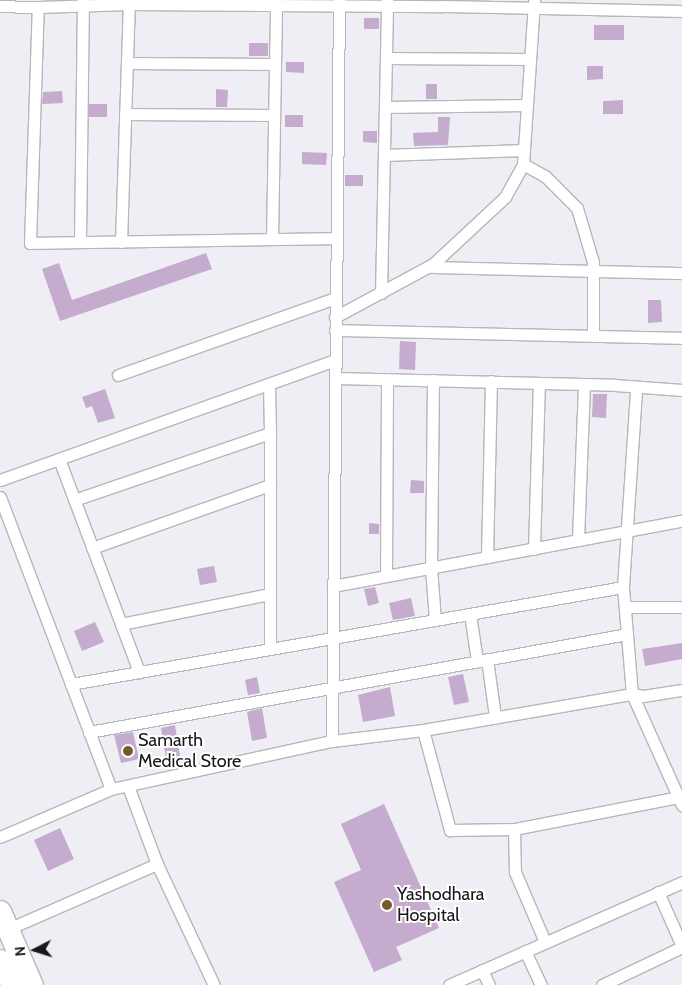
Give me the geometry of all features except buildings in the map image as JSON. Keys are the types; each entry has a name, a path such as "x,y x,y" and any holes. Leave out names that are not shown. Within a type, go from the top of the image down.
{"highway":[{"path":"4,920 32,985"},
{"path":"0,960 12,985"}],"street":[{"path":"121,242 129,2"},
{"path":"0,6 38,7 83,3 129,2 582,4 639,5 682,11"},
{"path":"272,239 276,2"},
{"path":"80,242 83,3"},
{"path":"332,741 339,3"},
{"path":"381,292 387,3"},
{"path":"335,317 429,267 505,197 523,164 534,4"},
{"path":"38,7 30,243 337,238"},
{"path":"386,58 530,59"},
{"path":"127,64 275,64"},
{"path":"384,106 527,105"},
{"path":"125,114 274,114"},
{"path":"384,155 524,150"},
{"path":"523,164 545,176 577,208 593,271 593,336"},
{"path":"429,267 682,273"},
{"path":"118,376 336,298"},
{"path":"335,330 682,338"},
{"path":"0,480 335,360"},
{"path":"335,378 584,384 636,389 682,390"},
{"path":"386,576 387,379"},
{"path":"433,380 431,568 435,620"},
{"path":"487,557 491,381"},
{"path":"534,549 539,383"},
{"path":"269,384 270,649"},
{"path":"578,540 584,384"},
{"path":"423,730 450,830 514,829 680,801 632,694 623,587 636,389"},
{"path":"74,500 270,433"},
{"path":"59,459 139,672"},
{"path":"92,548 270,485"},
{"path":"0,497 111,789"},
{"path":"333,586 682,521"},
{"path":"71,684 623,587"},
{"path":"121,624 270,594"},
{"path":"625,607 682,607"},
{"path":"470,614 495,717"},
{"path":"89,732 627,634"},
{"path":"0,837 111,789 332,741 423,730 632,694 644,696 682,690"},
{"path":"128,786 156,864 214,985"},
{"path":"514,829 515,872 545,942"},
{"path":"4,920 156,864"},
{"path":"448,985 682,882"},
{"path":"602,985 682,946 658,892"},
{"path":"525,951 541,985"},
{"path":"482,970 489,985"}],"place":[{"name":"Samarth Medical Store","path":"128,751"},
{"name":"Yashodhara Hospital","path":"387,905"}]}
